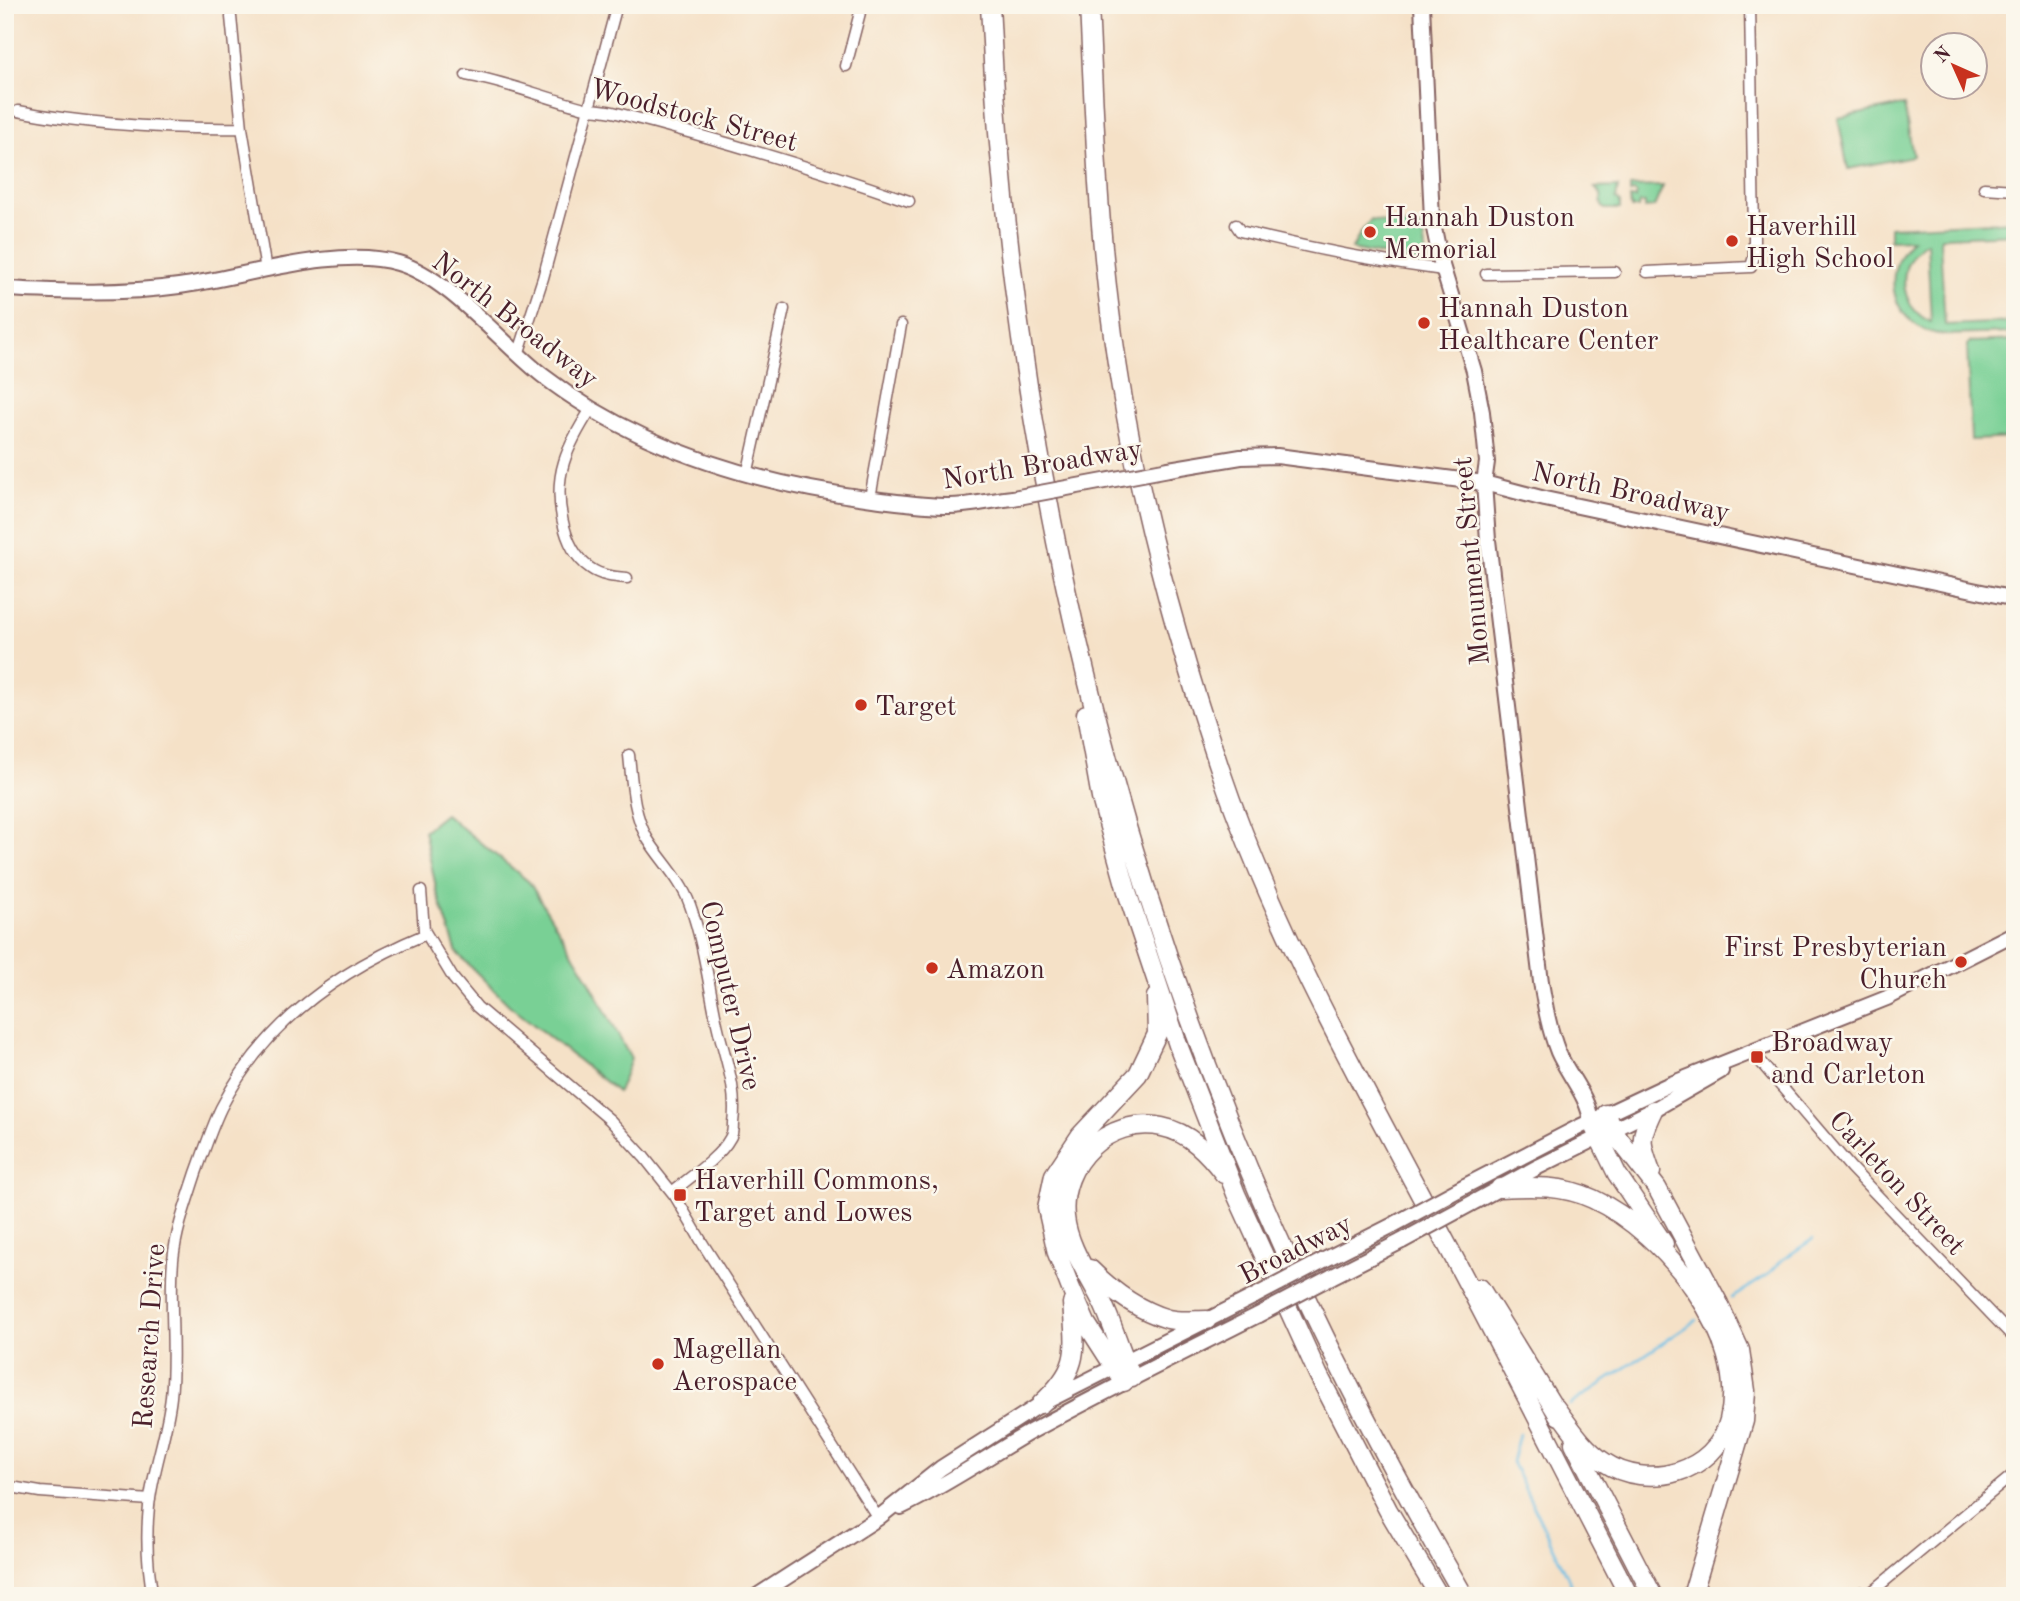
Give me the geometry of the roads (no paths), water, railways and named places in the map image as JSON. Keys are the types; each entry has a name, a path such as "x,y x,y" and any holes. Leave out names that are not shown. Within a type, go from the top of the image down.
{"highway":[{"path":"990,5 998,121 1016,298 1042,471 1097,718 1145,883 1223,1103 1309,1305 1391,1467 1464,1596"},
{"path":"1089,5 1095,144 1110,313 1136,463 1157,558 1221,773 1278,912 1342,1045 1629,1596"},
{"path":"1077,634 1083,695 1101,798 1155,979 1233,1186 1318,1374 1388,1510 1439,1596"},
{"path":"1128,1380 1086,1323 1057,1253 1047,1208 1054,1175 1080,1136 1138,1074 1157,1034 1155,979"},
{"path":"1653,1110 1641,1143 1657,1188 1698,1261 1735,1338 1740,1350 1746,1391 1744,1421 1736,1456 1692,1596"},
{"path":"1555,1408 1586,1447 1603,1462 1626,1474 1652,1477 1680,1472 1695,1464 1716,1446 1729,1421 1731,1380 1727,1354 1709,1313 1617,1174 1599,1122"},
{"path":"1599,1122 1657,1188"},
{"path":"1118,1363 1104,1306 1079,1258 1065,1220 1064,1195 1073,1170 1084,1153 1108,1135 1130,1127 1162,1127 1201,1147 1233,1186"},
{"path":"1500,1188 1561,1188 1593,1199 1628,1220 1672,1259"},
{"path":"1430,1212 1515,1341 1555,1408 1653,1596"},
{"path":"1079,1258 1109,1288 1137,1307 1170,1320 1207,1320"},
{"path":"1041,1404 1058,1389 1069,1372 1075,1353 1071,1289"}],"main road":[{"name":"Monument Street","path":"1422,5 1432,219 1443,270 1474,371 1487,462 1484,483 1488,540 1548,1023 1559,1053 1599,1122"},
{"name":"North Broadway","path":"5,289 137,290 178,287 266,270 361,257 402,264 427,276 565,393 591,409 643,436 747,475 800,487 870,498 950,506 1013,498 1169,468 1241,457 1277,456 1484,483 1545,499 2015,599"},
{"name":"Broadway","path":"757,1596 878,1518 941,1468 1041,1404 1118,1363 1666,1086 1887,998 2015,933"},
{"name":"Broadway","path":"878,1518 933,1492 1027,1434 1128,1380 1475,1202 1599,1122 1653,1110 1752,1052"}],"street":[{"path":"519,355 543,278 617,5"},
{"path":"846,66 862,5"},
{"path":"1647,272 1751,267 1755,233 1750,5"},
{"path":"232,17 242,128 266,270"},
{"name":"Woodstock Street","path":"466,75 494,80 588,108 614,112 843,178 909,201"},
{"path":"18,111 90,123 142,128 242,128"},
{"path":"1984,188 2015,190"},
{"path":"1236,225 1240,231 1282,241 1443,270"},
{"path":"1486,274 1615,272"},
{"path":"747,475 784,309"},
{"path":"870,498 901,325"},
{"path":"591,409 571,442 562,465 559,503 562,518 571,542 589,567 606,576 627,579"},
{"name":"Computer Drive","path":"629,755 637,811 646,835 665,865 678,878 690,903 716,1022 731,1070 736,1105 731,1137 721,1150 672,1192"},
{"path":"421,891 426,934 453,978 477,1007 610,1120 645,1157 672,1192 878,1518"},
{"name":"Research Drive","path":"153,1596 147,1542 150,1500 167,1430 174,1371 171,1297 173,1257 187,1202 221,1108 253,1058 288,1019 318,993 389,949 426,934"},
{"name":"Carleton Street","path":"1752,1052 1851,1168 2015,1339"},
{"path":"1852,1596 1861,1592 1869,1595 2015,1473"},
{"path":"5,1486 40,1492 150,1500"}],"waterway":[{"path":"1732,1298 1766,1276 1782,1260 1813,1239"},
{"path":"1570,1405 1697,1320"},
{"path":"1519,1434 1512,1462 1577,1596"}],"place":[{"name":"Hannah Duston Memorial","path":"1370,232"},
{"name":"Haverhill High School","path":"1732,241"},
{"name":"Hannah Duston Healthcare Center","path":"1424,323"},
{"name":"Target","path":"861,705"},
{"name":"First Presbyterian Church","path":"1961,962"},
{"name":"Amazon","path":"932,968"},
{"name":"Broadway and Carleton","path":"1757,1057"},
{"name":"Haverhill Commons, Target and Lowes","path":"680,1195"},
{"name":"Magellan Aerospace","path":"658,1364"}]}
